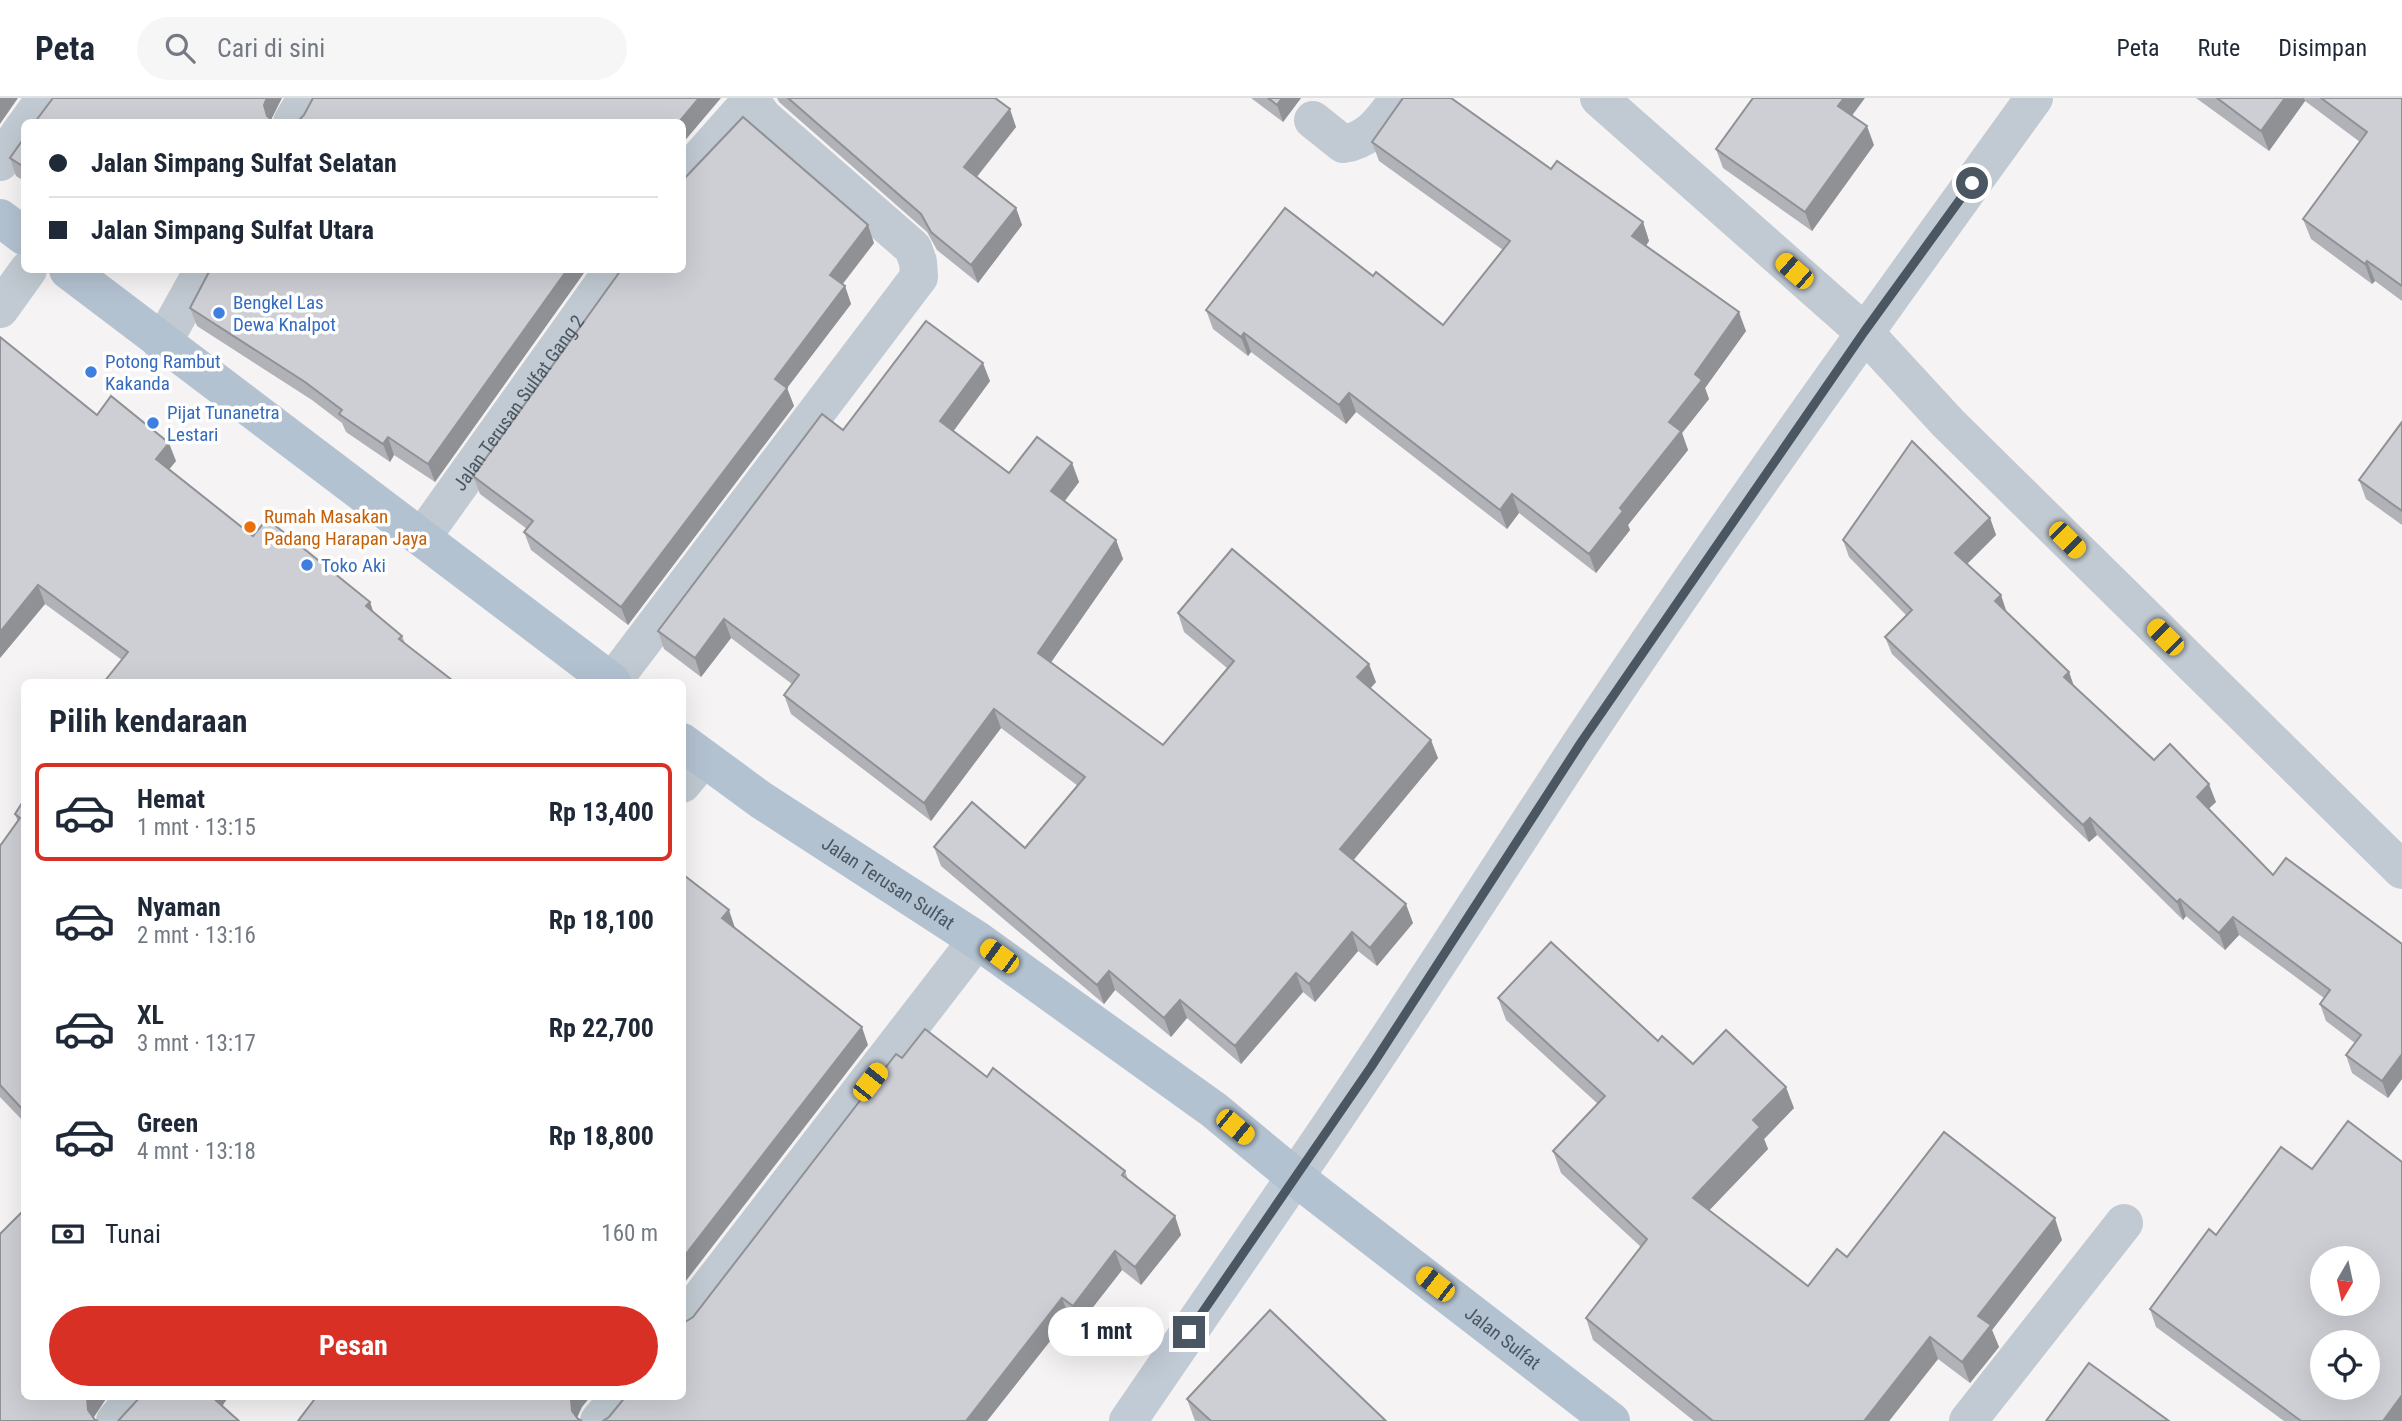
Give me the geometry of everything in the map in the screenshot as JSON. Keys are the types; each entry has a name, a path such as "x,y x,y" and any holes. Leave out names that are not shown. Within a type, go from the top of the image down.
{"main road":[{"path":"0,218 21,234"},
{"path":"72,273 162,344 423,536 608,679"},
{"name":"Jalan Terusan Sulfat","path":"690,762 977,940 1214,1110 1295,1177"},
{"name":"Jalan Sulfat","path":"1295,1177 1611,1421"}],"street":[{"path":"30,119 45,98"},
{"path":"294,119 306,98"},
{"path":"1313,120 1343,144 1356,142 1372,132 1399,98"},
{"path":"1600,98 1864,332 1948,423 2402,870"},
{"path":"1128,1421 1371,1067 1582,741 1864,332 2034,98"},
{"path":"614,679 919,277 913,248 763,117 751,99 686,173"},
{"path":"0,162 21,131"},
{"path":"0,309 26,273"},
{"path":"162,344 201,273"},
{"name":"Jalan Terusan Sulfat Gang 2","path":"423,536 611,273"},
{"path":"686,1317 717,1281 977,940"},
{"path":"1968,1421 2124,1223"},
{"path":"115,1421 133,1400"},
{"path":"599,1421 617,1400"}],"building":[{"path":"53,98 267,98 264,105 270,119 37,119"},
{"path":"313,98 699,98 682,119 300,119"},
{"path":"788,98 995,98 1010,109 964,167 1016,208 971,265 931,232 921,214"},
{"path":"1268,98 1282,98 1277,105"},
{"path":"1403,98 1451,98 1551,169 1557,161 1643,222 1632,236 1739,312 1695,374 1702,380 1669,422 1681,431 1620,508 1623,511 1589,554 1512,494 1500,510 1349,393 1339,405 1244,333 1241,337 1206,310 1285,208 1373,276 1376,272 1443,325 1510,241 1372,142"},
{"path":"1753,98 1844,98 1838,106 1867,126 1805,212 1716,149"},
{"path":"2217,98 2285,98 2261,131"},
{"path":"2321,98 2402,98 2402,286 2367,261 2365,264 2303,219 2367,132"},
{"path":"743,117 868,225 830,275 845,286 775,379 787,388 621,607 524,532 533,521 473,476 619,273 686,273 686,177"},
{"path":"21,142 21,165 10,158"},
{"path":"208,273 565,273 428,464 388,437 383,444 339,414 342,410 305,382 190,308"},
{"path":"926,321 983,363 940,421 1009,473 1037,437 1072,463 1051,491 1116,540 1038,653 1163,745 1234,661 1178,613 1232,549 1369,664 1357,677 1431,740 1340,849 1406,904 1370,948 1352,932 1309,984 1296,973 1235,1046 1180,1000 1164,1018 1109,971 1097,985 934,847 972,802 1025,848 1085,777 994,709 924,803 784,695 799,675 724,619 695,658 658,631 822,414 843,430"},
{"path":"0,337 97,415 111,396 169,443 156,459 253,536 267,519 370,602 366,606 402,636 399,639 451,679 106,679 128,652 38,585 0,632"},
{"path":"2402,422 2402,511 2359,480"},
{"path":"1912,441 1990,518 1955,553 2001,595 1995,601 2069,672 2064,677 2154,760 2170,744 2209,784 2197,797 2273,875 2286,858 2402,944 2402,1054 2382,1081 2346,1055 2361,1035 2320,1004 2330,990 2233,917 2219,933 2180,899 2177,902 2090,818 2083,825 1885,637 1912,610 1843,540"},
{"path":"21,805 21,1108 0,1085 0,846 20,818 15,814"},
{"path":"686,877 729,910 722,918 862,1027 686,1254"},
{"path":"1551,942 1658,1041 1662,1036 1693,1064 1726,1030 1786,1087 1753,1120 1760,1127 1693,1198 1808,1286 1837,1249 1847,1257 1944,1132 2055,1218 1978,1316 1991,1325 1962,1362 1930,1337 1864,1421 1713,1421 1586,1318 1647,1239 1553,1151 1605,1096 1498,998"},
{"path":"925,1029 987,1077 993,1068 1125,1171 1122,1175 1175,1216 1135,1267 1115,1251 1073,1306 1062,1298 966,1421 603,1421 623,1400 686,1400 686,1321 693,1317 896,1054 902,1058"},
{"path":"2348,1121 2402,1162 2402,1395 2383,1421 2301,1421 2150,1309 2209,1229 2216,1235 2281,1147 2312,1169"},
{"path":"21,1213 21,1400 87,1400 88,1410 98,1421 0,1421 0,1234"},
{"path":"1270,1310 1386,1421 1211,1421 1187,1399"},
{"path":"2089,1363 2169,1421 2046,1421"},
{"path":"137,1400 215,1400 239,1421 118,1421"},
{"path":"314,1400 571,1400 572,1411 582,1421 298,1421"}],"place":[{"name":"Bengkel Las Dewa Knalpot","path":"219,313"},
{"name":"Potong Rambut Kakanda","path":"91,372"},
{"name":"Pijat Tunanetra Lestari","path":"153,423"},
{"name":"Rumah Masakan Padang Harapan Jaya","path":"250,527"},
{"name":"Toko Aki","path":"307,565"}],"route":[{"path":"1189,1332 1371,1067 1582,741 1864,332 1972,183"}]}
